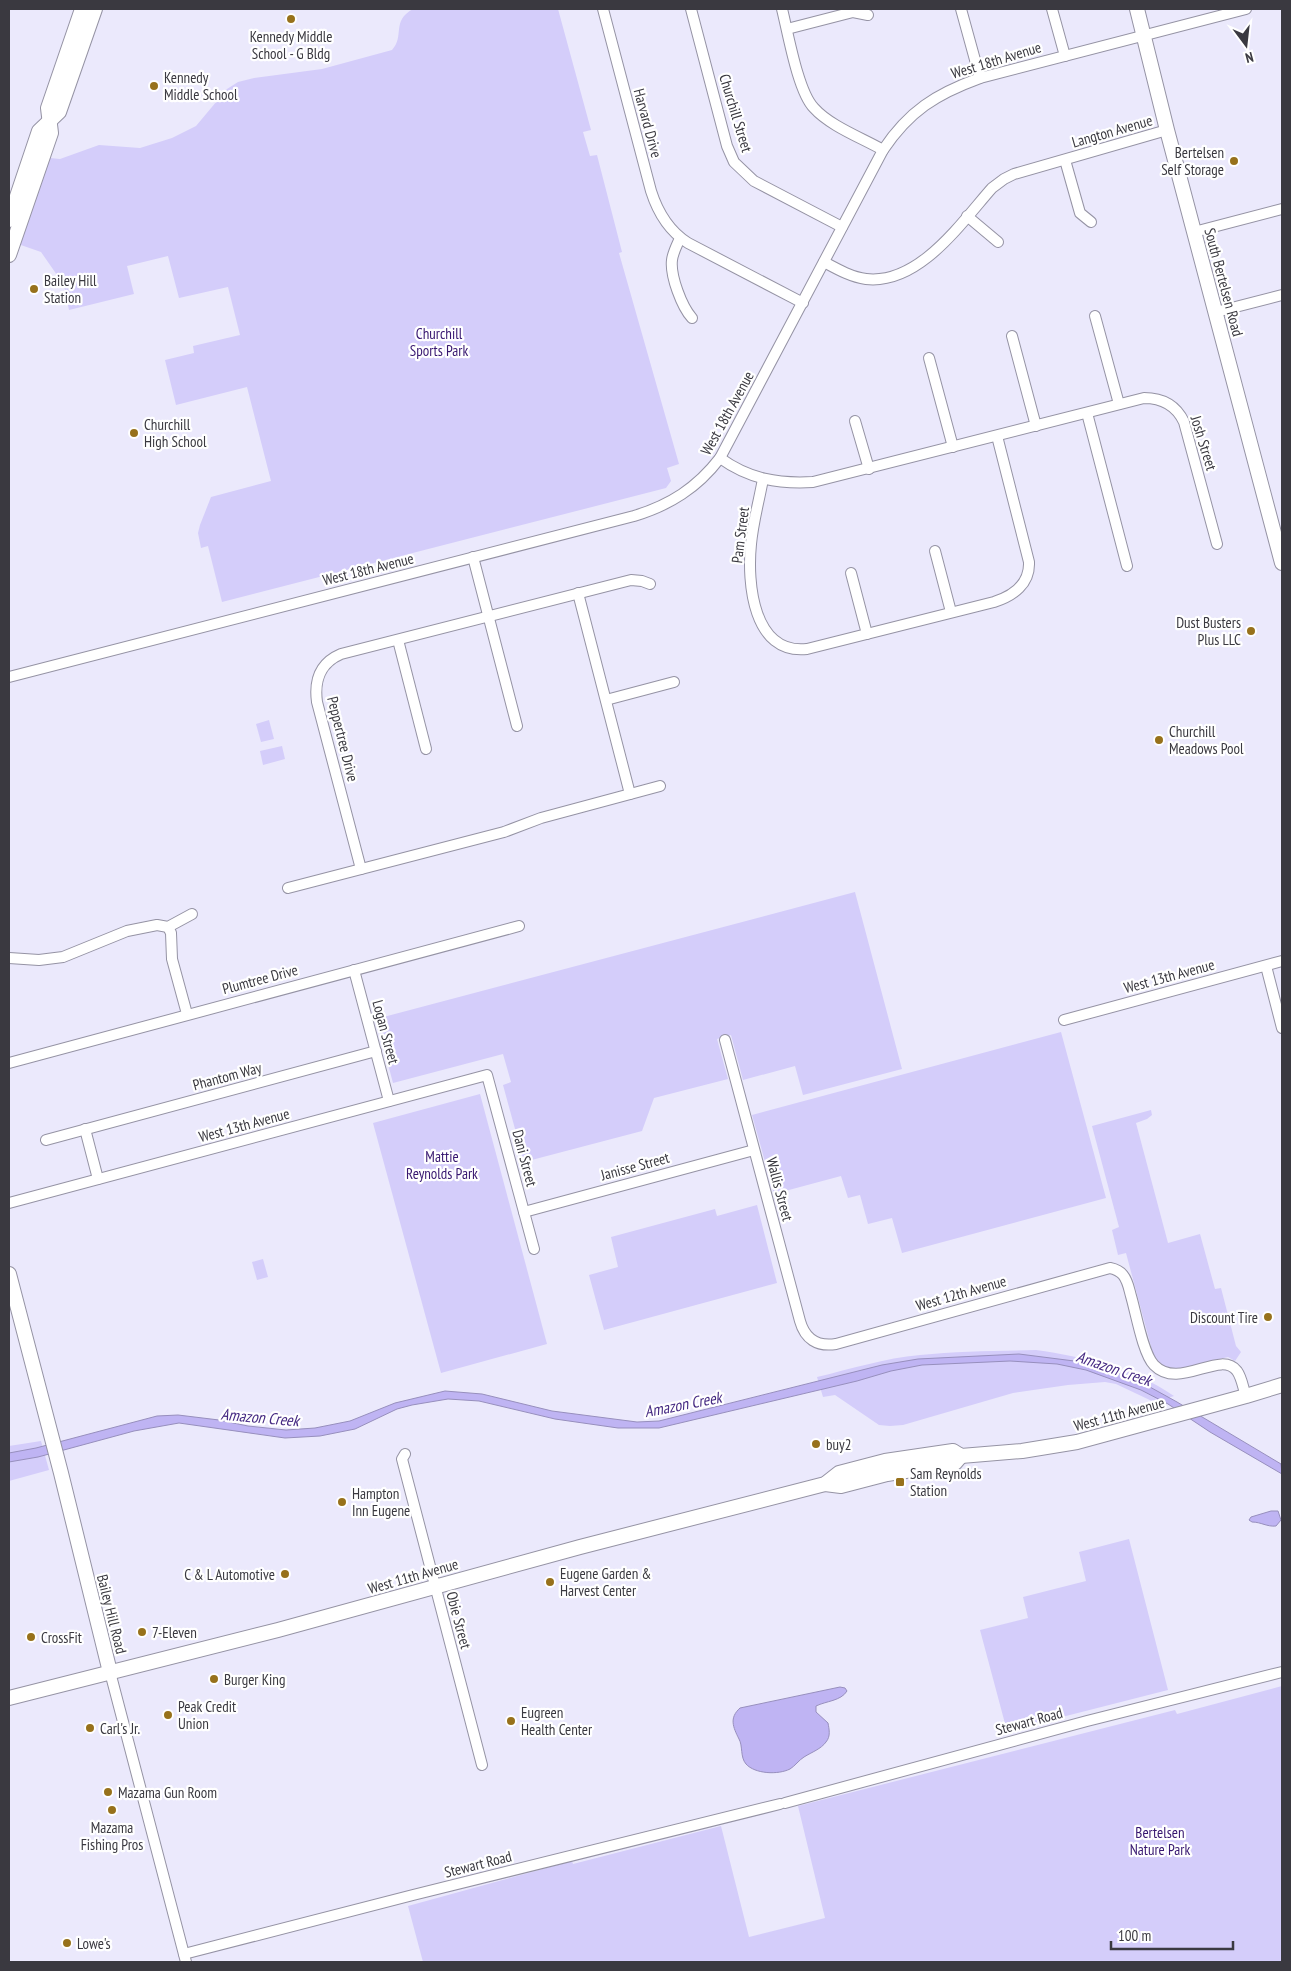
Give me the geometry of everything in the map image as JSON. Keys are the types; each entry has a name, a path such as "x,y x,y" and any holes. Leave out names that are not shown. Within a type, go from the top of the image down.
{"main road":[{"path":"9,255 51,133 48,108 82,9"},
{"path":"9,220 39,131 59,112 95,9"},
{"name":"South Bertelsen Road","path":"1137,9 1142,35 1282,562"},
{"path":"19,192 27,205"},
{"name":"Bailey Hill Road","path":"9,1274 110,1672"},
{"name":"West 11th Avenue","path":"9,1698 278,1630 580,1547 825,1484 839,1473 893,1459 953,1451 961,1456 1058,1446 1282,1385"}],"street":[{"name":"Harvard Drive","path":"603,9 654,200 664,220 680,238 692,246 803,303"},
{"name":"Churchill Street","path":"691,9 727,146 734,162 754,181 842,227"},
{"path":"782,9 802,86 809,103 824,117 884,150"},
{"path":"961,9 980,78"},
{"path":"1052,9 1065,56"},
{"name":"West 18th Avenue","path":"9,677 654,510 669,504 690,490 709,472 720,458 884,150 894,134 919,108 956,87 980,78 1246,9"},
{"path":"788,29 853,12 868,14"},
{"name":"Langton Avenue","path":"824,262 866,279 884,278 900,274 926,259 992,188 1004,179 1167,130"},
{"name":"Langton Avenue","path":"1065,160 1080,213 1091,222"},
{"path":"1194,232 1282,209"},
{"path":"967,216 998,242"},
{"path":"680,238 672,258 672,269 682,304 692,318"},
{"path":"1216,312 1282,295"},
{"path":"1095,316 1119,404"},
{"path":"1012,336 1036,426"},
{"path":"929,358 953,447"},
{"name":"Josh Street","path":"720,458 741,471 763,479 782,482 813,482 1119,404 1144,398 1158,399 1172,405 1181,415 1184,422 1217,544"},
{"path":"1086,413 1127,566"},
{"path":"856,421 868,469"},
{"name":"Pam Street","path":"763,479 752,535 750,568 755,602 765,630 779,645 793,650 813,648 994,602 1010,595 1023,584 1028,572 1028,556 997,436"},
{"path":"935,551 951,612"},
{"path":"473,557 517,726"},
{"path":"851,572 868,634"},
{"name":"Peppertree Drive","path":"360,869 317,702 316,682 323,667 333,658 578,593 631,580 642,580 650,584"},
{"path":"578,593 630,794"},
{"path":"398,640 426,749"},
{"path":"606,700 674,682"},
{"path":"288,888 504,832 534,820 660,786"},
{"path":"9,958 39,960 63,957 134,929 157,926 168,927 192,914"},
{"name":"Plumtree Drive","path":"9,1063 520,926"},
{"path":"168,927 171,933 172,959 187,1014"},
{"name":"West 13th Avenue","path":"1064,1020 1282,962"},
{"path":"1266,966 1282,1028"},
{"name":"Logan Street","path":"354,970 389,1101"},
{"name":"Wallis Street","path":"725,1040 802,1330 813,1342"},
{"name":"Phantom Way","path":"46,1140 376,1051"},
{"name":"West 13th Avenue","path":"9,1203 487,1075"},
{"name":"Dani Street","path":"487,1075 534,1249"},
{"path":"85,1129 98,1179"},
{"name":"Janisse Street","path":"524,1212 754,1150"},
{"name":"West 12th Avenue","path":"813,1342 827,1346 836,1344 1110,1268 1117,1270 1127,1280 1146,1354 1153,1365 1166,1374 1174,1375 1217,1365 1230,1366 1240,1376 1246,1396"},
{"name":"Obie Street","path":"405,1454 402,1459 482,1764"},
{"name":"Bailey Hill Road","path":"110,1672 185,1958"},
{"name":"Stewart Road","path":"185,1958 414,1895 783,1804 1032,1736 1282,1672"}],"green space":[{"name":"Churchill Sports Park","path":"413,9 558,9 591,130 583,132 590,156 597,155 622,252 619,253 679,464 667,468 671,481 666,488 222,602 208,546 201,548 198,533 211,497 271,481 247,387 176,405 165,360 194,353 193,346 240,335 228,287 179,298 168,256 127,266 134,294 69,310 64,285 41,252 18,244 50,158 60,159 99,145 140,148 172,138 196,126 227,89 238,82 254,78 322,69 392,50 398,39 402,18"},
{"path":"269,720 274,739 261,742 256,724"},
{"path":"282,746 285,759 263,765 260,751"},
{"path":"855,892 902,1069 803,1095 795,1066 743,1080 731,1035 717,1039 728,1079 654,1098 642,1131 524,1162 503,1085 511,1082 503,1054 393,1083 376,1019"},
{"path":"1061,1032 1106,1198 902,1253 892,1218 868,1224 860,1195 848,1198 841,1176 774,1194 752,1115"},
{"name":"Mattie Reynolds Park","path":"480,1094 547,1344 441,1373 373,1123"},
{"path":"1151,1110 1152,1115 1136,1123 1168,1243 1200,1234 1215,1289 1221,1288 1236,1346 1241,1352 1235,1361 1228,1357 1176,1370 1160,1365 1153,1354 1126,1253 1118,1255 1112,1230 1119,1227 1092,1126"},
{"path":"757,1205 777,1283 604,1330 589,1275 618,1267 611,1237 715,1209 717,1216"},
{"path":"263,1259 268,1277 257,1280 252,1262"},
{"path":"1036,1350 1108,1365 1142,1378 1174,1396 1154,1402 1116,1384 1105,1382 1068,1385 1013,1393 903,1425 890,1426 879,1425 835,1395 823,1397 817,1377 907,1356"},
{"path":"41,1441 49,1470 9,1481 9,1446"},
{"path":"1129,1539 1168,1690 1007,1731 980,1630 1028,1618 1023,1597 1086,1581 1079,1552"},
{"name":"Bertelsen Nature Park","path":"1282,1686 1282,1962 423,1962 408,1906 572,1861 573,1864 721,1826 749,1937 825,1918 798,1806 1175,1710 1177,1714"}],"shaded area":[{"path":"1019,1354 1082,1362 1107,1368 1139,1381 1281,1464 1282,1474 1210,1432 1168,1404 1141,1390 1086,1370 1057,1364 1010,1361 922,1365 659,1428 618,1428 555,1419 479,1401 448,1399 397,1409 355,1429 320,1436 285,1438 179,1423 134,1431 38,1457 9,1462 9,1453 36,1448 157,1416 178,1415 286,1430 315,1428 350,1421 395,1403 445,1391 482,1394 552,1411 637,1422 659,1421 882,1365 918,1359"},
{"path":"1271,1511 1278,1511 1281,1520 1276,1526 1249,1520 1251,1517"},
{"path":"840,1687 845,1688 847,1691 841,1697 816,1706 816,1712 828,1723 829,1728 829,1737 822,1747 802,1758 785,1771 761,1772 746,1764 733,1723 734,1715 740,1708"}],"place":[{"name":"Kennedy Middle School - G Bldg","path":"291,19"},
{"name":"Kennedy Middle School","path":"154,86"},
{"name":"Bertelsen Self Storage","path":"1234,161"},
{"name":"Bailey Hill Station","path":"34,289"},
{"name":"Churchill High School","path":"134,433"},
{"name":"Dust Busters Plus LLC","path":"1251,631"},
{"name":"Churchill Meadows Pool","path":"1159,740"},
{"name":"Discount Tire","path":"1268,1317"},
{"name":"buy2","path":"816,1444"},
{"name":"Sam Reynolds Station","path":"900,1482"},
{"name":"Hampton Inn Eugene","path":"342,1502"},
{"name":"C & L Automotive","path":"285,1574"},
{"name":"Eugene Garden & Harvest Center","path":"550,1582"},
{"name":"7-Eleven","path":"142,1632"},
{"name":"CrossFit","path":"31,1637"},
{"name":"Burger King","path":"214,1679"},
{"name":"Peak Credit Union","path":"168,1715"},
{"name":"Eugreen Health Center","path":"511,1721"},
{"name":"Carl's Jr.","path":"90,1728"},
{"name":"Mazama Gun Room","path":"108,1792"},
{"name":"Mazama Fishing Pros","path":"112,1810"},
{"name":"Lowe's","path":"67,1943"}],"water label":[{"name":"Amazon Creek","path":"1114,1368"},
{"name":"Amazon Creek","path":"683,1404"},
{"name":"Amazon Creek","path":"260,1417"}]}
